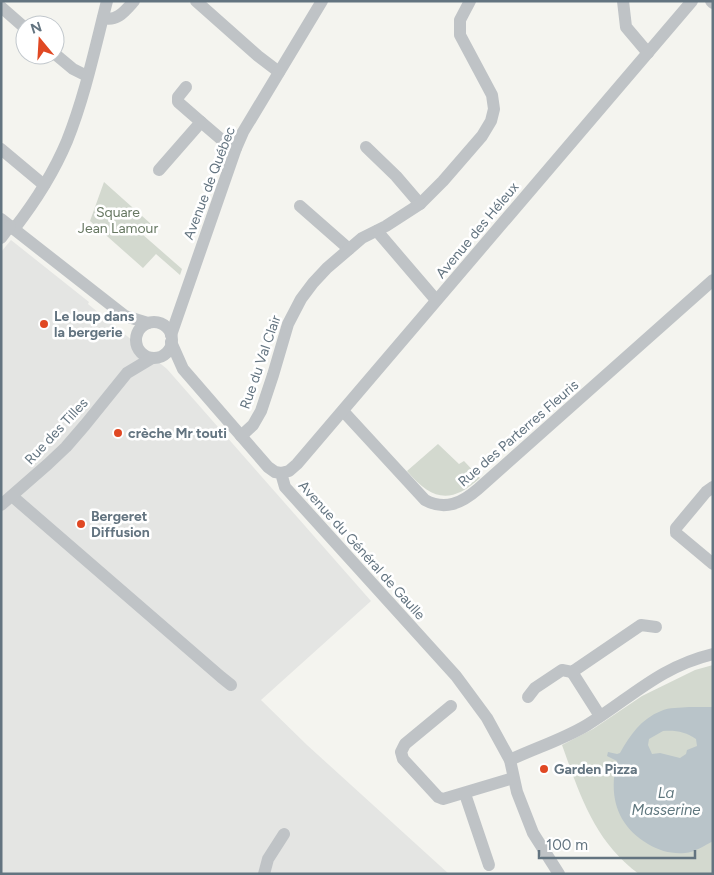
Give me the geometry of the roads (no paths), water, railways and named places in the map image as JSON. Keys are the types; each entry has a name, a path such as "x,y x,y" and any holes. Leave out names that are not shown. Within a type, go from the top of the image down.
{"street":[{"path":"1,238 8,224 44,185 68,139 107,1"},
{"path":"102,18 115,18 124,12 134,1"},
{"path":"196,1 279,72"},
{"name":"Avenue de Québec","path":"171,338 181,303 236,148 322,1"},
{"name":"Rue du Val Clair","path":"241,436 253,425 260,411 273,376 288,324 301,299 319,277 348,249 420,204 443,181 488,128 494,104 490,89 460,35 460,20 470,1"},
{"path":"623,1 626,27 648,53"},
{"name":"Avenue des Héleux","path":"281,473 289,471 297,464 692,1"},
{"path":"1,7 15,19"},
{"path":"65,62 87,76"},
{"path":"186,87 178,97 178,102 222,140 236,148"},
{"path":"158,170 200,122"},
{"path":"366,147 396,176 420,204"},
{"path":"1,149 44,185"},
{"path":"300,206 348,249"},
{"path":"8,224 125,316 162,324 166,327 171,338 166,352 155,357 140,352 125,316"},
{"path":"377,231 436,300"},
{"name":"Rue des Parterres Fleuris","path":"343,410 425,500 435,505 445,506 462,501 478,489 713,280"},
{"path":"136,341 140,328 168,314 181,303"},
{"name":"Avenue du Général de Gaulle","path":"171,338 183,369 268,467 275,472 281,473 285,487 443,662 487,718 510,760 521,805 533,832 541,848 559,874"},
{"name":"Rue des Tilles","path":"127,373 136,341"},
{"name":"Avenue du Général de Gaulle","path":"155,357 183,369"},
{"name":"Rue des Tilles","path":"1,505 62,450 127,373 155,357"},
{"path":"713,487 706,492 676,528 676,533 713,564"},
{"path":"12,496 231,685"},
{"path":"528,697 535,688 562,670 572,672 641,625 656,627"},
{"path":"510,760 563,738 600,716 643,684 665,672 713,654"},
{"path":"572,672 600,716"},
{"path":"451,706 405,744 401,752 403,759 438,797 443,799 465,794 513,778"},
{"path":"465,794 489,865"},
{"path":"264,874 268,860 284,834"}],"water":[{"name":"La Masserine","path":"713,707 713,841 692,851 675,853 661,850 637,837 622,819 615,798 614,774 617,761 607,756 608,752 620,753 637,728 654,714 667,709","holes":["663,731 681,732 696,739 697,746 687,750 686,754 680,758 660,753 652,754 648,745 649,739"]}],"place":[{"name":"Le loup dans la bergerie","path":"44,324"},
{"name":"crèche Mr touti","path":"118,433"},
{"name":"Bergeret Diffusion","path":"81,524"},
{"name":"Garden Pizza","path":"544,769"}],"park label":[{"name":"Square Jean Lamour","path":"118,220"}]}
